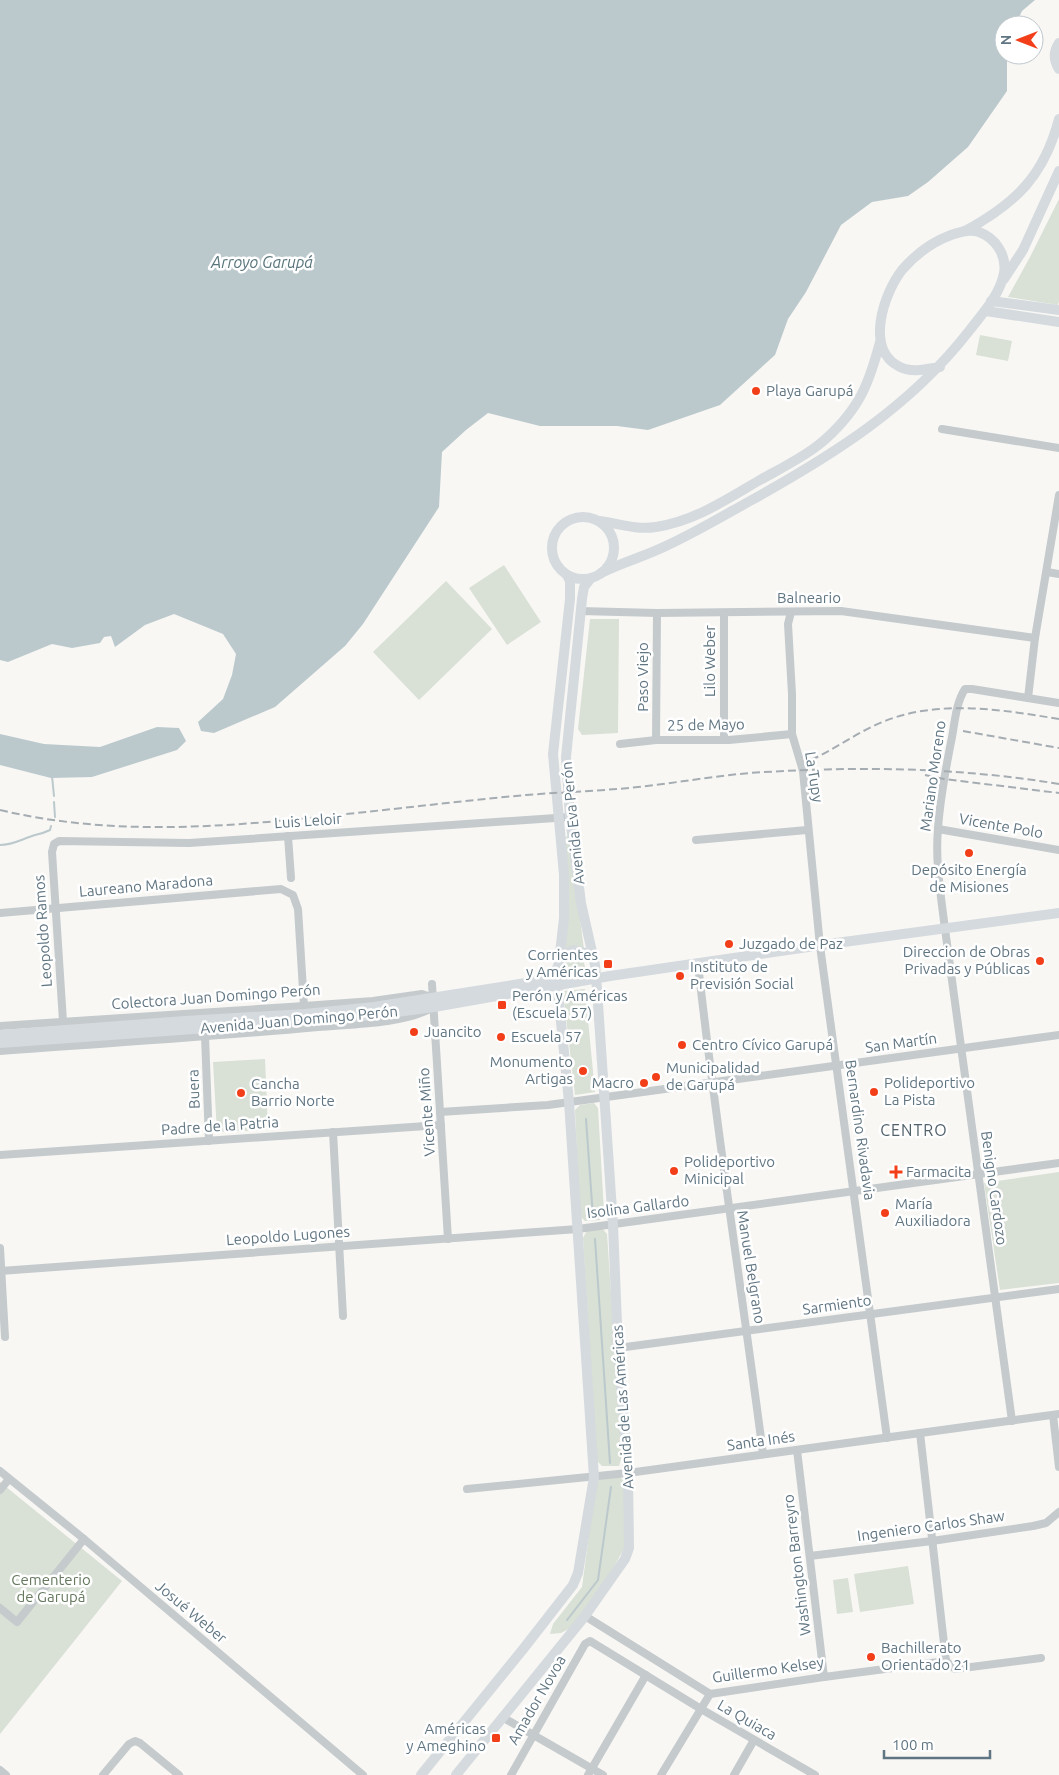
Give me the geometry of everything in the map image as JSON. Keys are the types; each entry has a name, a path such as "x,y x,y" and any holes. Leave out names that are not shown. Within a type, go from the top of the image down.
{"main road":[{"path":"1059,43 1055,54 1055,62 1059,70"},
{"path":"1059,119 1055,136 1046,156 1031,181 1010,202 964,231 948,236 925,249 903,270 891,288 885,303 880,324 880,342 867,382 859,399 846,418 825,440 802,456 712,508 680,521 645,528 600,521 591,517 581,516 572,518 564,522 552,539 551,549 558,567 567,575 582,579 596,576 673,543 810,468 863,433 899,405 940,367 986,311 1023,250 1059,171"},
{"path":"964,231 980,233 990,238 998,246 1005,261 1002,282"},
{"path":"991,301 1059,310"},
{"path":"986,311 1059,322"},
{"path":"880,342 891,362 900,367 916,370 940,367"},
{"path":"596,576 612,559 614,543 609,529 600,521"},
{"name":"Avenida Eva Perón","path":"557,982 564,918 564,875 553,754 570,599 570,581 567,575"},
{"name":"Avenida Eva Perón","path":"596,576 584,587 566,749 570,817 582,903 596,980"},
{"name":"Avenida Juan Domingo Perón","path":"0,1043 306,1021 433,1003 557,982 596,980 610,976 1059,913"},
{"path":"558,963 564,956 574,950 586,953 594,961"},
{"name":"Avenida de Las Américas","path":"456,1775 585,1616 625,1558 629,1548 628,1473 618,1348 613,1225 596,980"},
{"path":"421,1775 524,1648 573,1584 578,1573 594,1477 569,1102 557,982"},
{"name":"Avenida Juan Domingo Perón","path":"0,1035 305,1014 433,1003"}],"street":[{"path":"942,429 1059,448"},
{"path":"1059,495 1035,638 1028,698 1059,703"},
{"path":"1047,572 1059,574"},
{"name":"Balneario","path":"580,611 724,613 841,611 1035,638"},
{"name":"La Tupy","path":"791,612 788,624 792,734 802,770 820,946"},
{"name":"Paso Viejo","path":"656,740 657,613"},
{"name":"Lilo Weber","path":"724,613 724,740"},
{"name":"Mariano Moreno","path":"945,929 938,864 938,829 948,756 961,696 965,689 972,689 1028,698"},
{"name":"25 de Mayo","path":"620,744 656,740 724,740 792,734"},
{"name":"Luis Leloir","path":"58,841 189,843 570,817"},
{"name":"Vicente Polo","path":"938,829 1059,850"},
{"path":"696,840 807,830"},
{"path":"288,836 291,878"},
{"name":"Leopoldo Ramos","path":"58,841 54,844 52,852 63,1021"},
{"name":"Laureano Maradona","path":"0,913 280,889 293,895 298,909 304,1006"},
{"name":"Benigno Cardozo","path":"945,929 1012,1421"},
{"name":"Bernardino Rivadavia","path":"820,946 887,1438"},
{"name":"Manuel Belgrano","path":"698,964 728,1209 747,1330 763,1454"},
{"name":"Vicente Miño","path":"432,984 448,1239"},
{"name":"Colectora Juan Domingo Perón","path":"0,1026 304,1006 422,994 433,1003"},
{"path":"0,1052 374,1022 418,1015 433,1003"},
{"name":"San Martín","path":"569,1102 1059,1035"},
{"name":"Buera","path":"205,1036 209,1141"},
{"path":"440,1112 569,1102"},
{"name":"Padre de la Patria","path":"0,1155 441,1125"},
{"path":"333,1132 343,1316"},
{"name":"Isolina Gallardo","path":"578,1229 1059,1163"},
{"name":"Leopoldo Lugones","path":"1,1271 578,1229"},
{"path":"0,1248 5,1337"},
{"name":"Sarmiento","path":"618,1348 1059,1289"},
{"path":"1056,1414 1059,1467"},
{"name":"Santa Inés","path":"467,1489 628,1473 1056,1414"},
{"path":"920,1433 946,1662"},
{"name":"Washington Barreyro","path":"798,1450 824,1676"},
{"name":"Josué Weber","path":"0,1471 84,1539 362,1775"},
{"path":"0,1490 9,1478"},
{"name":"Ingeniero Carlos Shaw","path":"810,1556 1033,1526 1046,1523 1057,1515"},
{"path":"0,1608 17,1622 84,1539"},
{"name":"Guillermo Kelsey","path":"585,1616 710,1694 824,1676 946,1662 955,1669 1041,1658"},
{"name":"La Quiaca","path":"590,1641 700,1709 815,1775"},
{"name":"Amador Novoa","path":"511,1775 585,1644 590,1641"},
{"path":"589,1772 646,1676"},
{"path":"661,1775 710,1694"},
{"path":"502,1717 589,1772 603,1775"},
{"path":"734,1775 754,1740"},
{"path":"103,1775 129,1744 135,1741 179,1775"},
{"path":"0,1770 6,1775"}],"green space":[{"path":"1059,199 1058,305 1008,297 1030,257"},
{"path":"980,335 1012,341 1008,361 976,355"},
{"path":"504,565 541,622 507,645 469,588"},
{"path":"446,581 492,629 419,700 373,652"},
{"path":"590,619 619,619 618,733 582,735 578,729"},
{"path":"569,837 584,949 565,950 565,838"},
{"path":"574,957 582,960 585,968 582,976 574,979 566,976 563,968 566,960"},
{"path":"585,989 595,1092 575,1095 563,991"},
{"name":"Cancha Barrio Norte","path":"265,1059 268,1130 217,1132 213,1062"},
{"path":"594,1103 598,1108 604,1212 600,1220 585,1221 580,1216 575,1110 580,1105"},
{"path":"1059,1172 1059,1283 1000,1290 984,1183"},
{"path":"601,1227 607,1234 622,1456 619,1466 602,1466 597,1461 583,1238 587,1230"},
{"path":"620,1477 624,1481 626,1545 611,1572 572,1627 561,1633 550,1634 553,1624 582,1587 596,1483 601,1478"},
{"name":"Cementerio de Garupá","path":"0,1482 122,1581 0,1734"},
{"path":"908,1566 914,1604 860,1612 854,1574"},
{"path":"848,1578 853,1612 837,1614 833,1580"}],"water":[{"name":"Arroyo Garupá","path":"0,0 1035,0 1020,15 994,15 994,65 1007,65 1007,91 968,147 928,182 908,196 872,202 841,225 806,292 788,319 775,355 720,405 648,430 617,426 540,426 488,413 442,452 439,507 363,624 345,646 275,707 214,733 201,731 198,722 223,699 232,675 236,654 223,634 174,614 145,625 115,647 111,636 104,637 100,643 72,648 52,644 8,662 0,660"},
{"path":"157,727 179,728 186,741 177,750 92,777 51,778 0,765 0,734 44,744 100,747"}],"waterway":[{"path":"52,776 54,796"},
{"path":"54,802 55,817"},
{"path":"0,845 44,833 50,830 51,826"},
{"path":"586,1119 593,1217"},
{"path":"595,1239 610,1463"},
{"path":"567,1620 598,1580 611,1487"}],"railway":[{"path":"811,760 875,725 906,714 928,710 972,708 1016,712 1059,719"},
{"path":"963,731 1059,748"},
{"path":"0,810 98,825 196,826 246,824 493,798 624,788 736,774 827,769 944,771 1021,778 1059,784"},
{"path":"925,775 1059,793"}],"place":[{"name":"Playa Garupá","path":"756,391"},
{"name":"Depósito Energía de Misiones","path":"969,853"},
{"name":"Juzgado de Paz","path":"729,944"},
{"name":"Direccion de Obras Privadas y Públicas","path":"1040,961"},
{"name":"Corrientes y Américas","path":"608,964"},
{"name":"Instituto de Previsión Social","path":"680,976"},
{"name":"Perón y Américas (Escuela 57)","path":"502,1005"},
{"name":"Juancito","path":"414,1032"},
{"name":"Escuela 57","path":"501,1037"},
{"name":"Centro Cívico Garupá","path":"682,1045"},
{"name":"Monumento Artigas","path":"583,1071"},
{"name":"Municipalidad de Garupá","path":"656,1077"},
{"name":"Macro","path":"644,1083"},
{"name":"Polideportivo La Pista","path":"874,1092"},
{"name":"Cancha Barrio Norte","path":"241,1093"},
{"name":"Polideportivo Minicipal","path":"674,1171"},
{"name":"Farmacita","path":"896,1172"},
{"name":"María Auxiliadora","path":"885,1213"},
{"name":"Bachillerato Orientado 21","path":"871,1657"},
{"name":"Américas y Ameghino","path":"496,1738"}],"district":[{"name":"CENTRO","path":"914,1130"}]}
